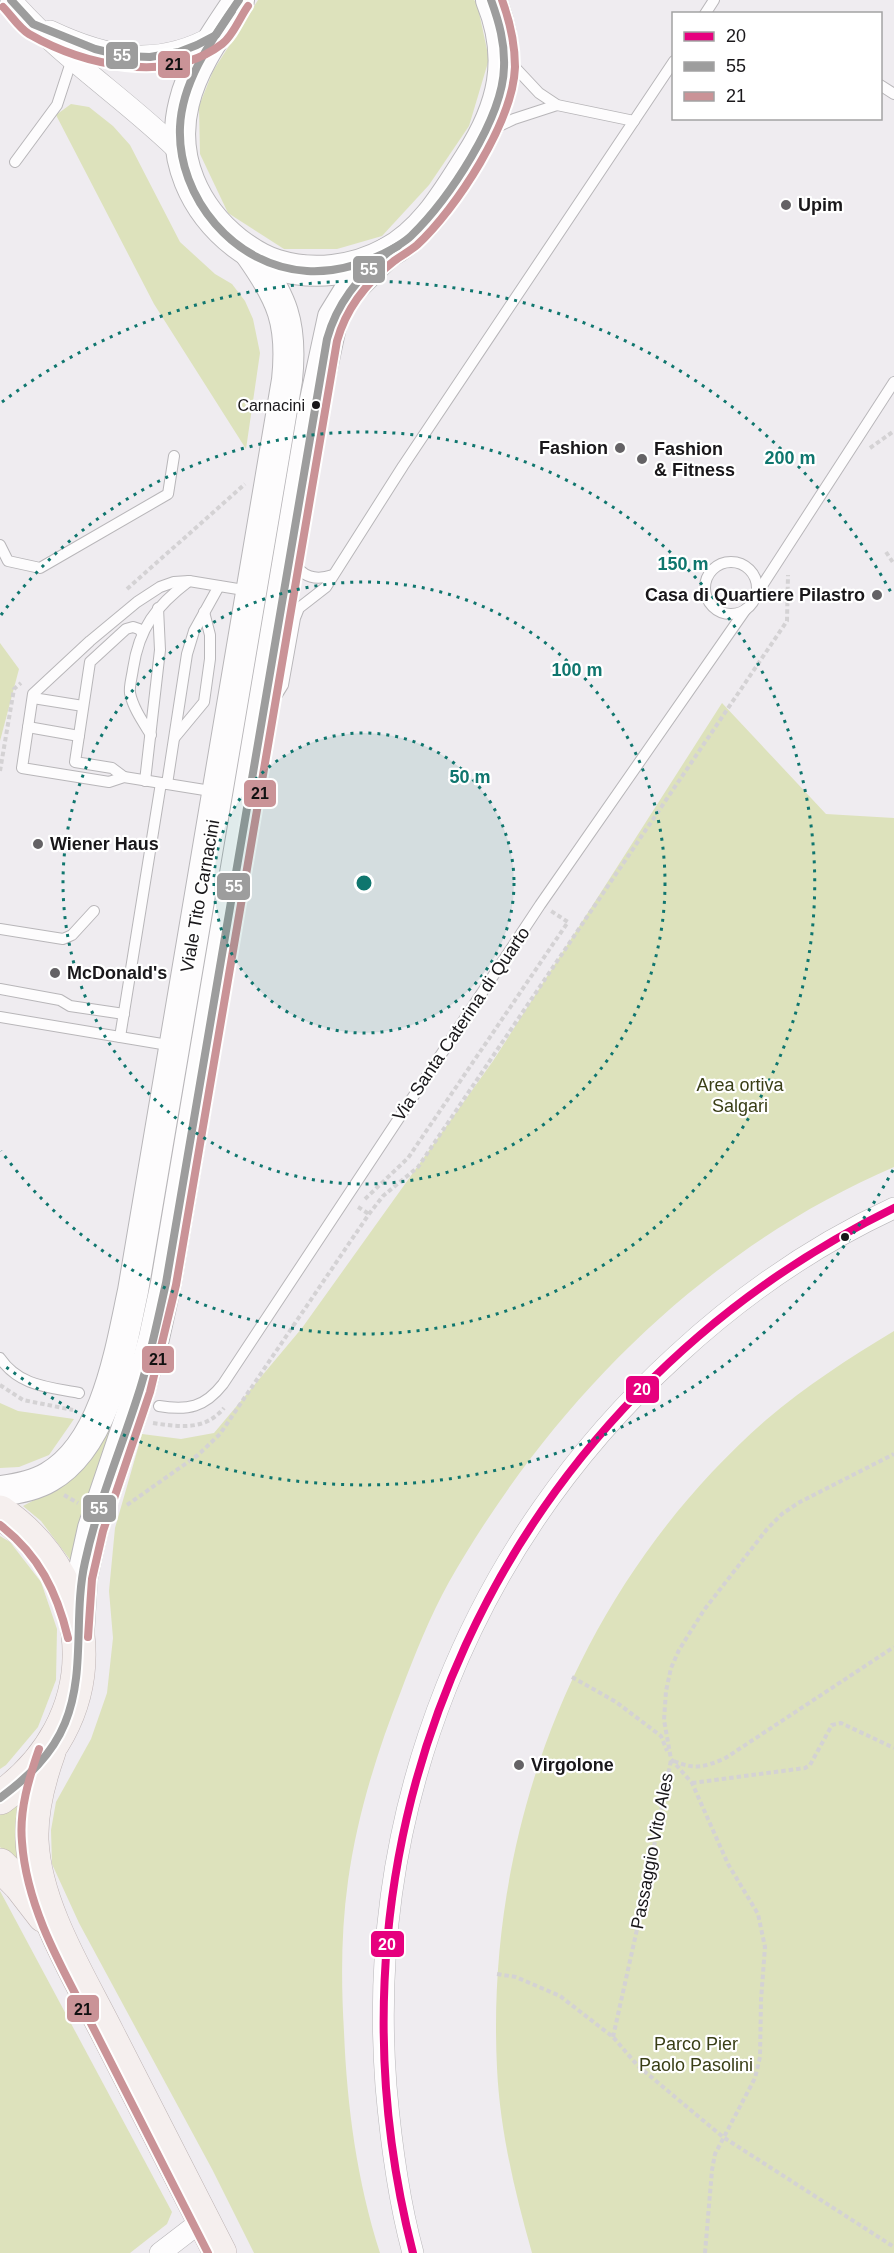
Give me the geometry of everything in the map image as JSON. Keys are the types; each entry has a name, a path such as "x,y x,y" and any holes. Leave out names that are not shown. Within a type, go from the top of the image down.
{"main road":[{"path":"239,0 192,77 183,104 180,129 186,175 202,207 216,225 250,253 276,265 323,272 363,263 387,254 407,240 435,212 486,134 502,88 504,55 500,28 491,0"},
{"name":"Viale Tito Carnacini","path":"0,1491 22,1488 50,1477 72,1459 88,1437 105,1401 133,1291 290,357 289,330 281,302 250,253"},
{"name":"Viale Tito Carnacini","path":"78,1636 82,1578 93,1528 140,1389 166,1283 314,405 333,317 340,302 387,254"},
{"path":"0,1512 20,1526 43,1550 62,1579 72,1606 78,1636 79,1667 73,1699 64,1725 49,1752 38,1782 33,1810 32,1841 37,1872 55,1930 220,2253"},
{"path":"0,1798 26,1778 49,1752"},
{"path":"0,1865 20,1885 55,1930"}],"street":[{"path":"11,0 33,24 154,126 182,154"},
{"path":"33,24 95,49 124,56 150,57 179,52 216,35"},
{"path":"413,2253 402,2210 387,2102 384,2051 386,1944 393,1875 405,1818 437,1709 458,1655 505,1565 535,1519 559,1484 624,1406 690,1342 760,1286 843,1234 894,1208"},
{"path":"160,2253 203,2220"}],"lane":[{"path":"504,55 539,93 557,105 634,121"},
{"path":"15,162 57,105 72,59"},
{"path":"262,719 283,685 295,618 299,608 327,587 420,440 672,64"},
{"path":"486,134 514,118 557,105"},
{"path":"756,595 757,586 754,577 742,565 726,563 719,565 708,577 706,593 713,607 729,614 746,609 753,603 894,382"},
{"path":"0,545 8,561 40,568 168,494 174,456"},
{"path":"290,555 299,571 312,578 333,575"},
{"path":"124,777 109,782 22,768 33,694 90,641 137,602 160,587 174,582 189,581 251,591"},
{"path":"151,735 138,715 130,692 136,647 158,608 189,581"},
{"path":"120,1037 164,784 175,737 187,654 194,631 219,586"},
{"path":"145,781 160,650 158,608"},
{"name":"Via Santa Caterina di Quarto","path":"159,1406 193,1407 214,1396 540,904 746,609"},
{"path":"175,737 204,702 210,659 210,635 204,612"},
{"path":"142,633 133,627 126,629 90,662 75,762 112,768 124,777 217,792"},
{"path":"33,698 84,706"},
{"path":"28,728 79,736"},
{"path":"0,929 63,939 72,935 94,911"},
{"path":"0,989 60,1000 70,1006 124,1014"},
{"path":"0,1017 174,1046"},
{"path":"0,1358 5,1366 24,1380 36,1385 79,1393"}],"path":[{"path":"864,457 870,447 894,431"},
{"path":"121,594 274,459"},
{"path":"886,552 894,564"},
{"path":"126,1506 198,1455 220,1434 369,1214 383,1196 418,1167 786,621 788,576 794,566"},
{"path":"0,771 14,689 22,681"},
{"path":"358,1206 408,1158 568,922 540,904"},
{"path":"705,2253 715,2154 755,2078 760,2057 765,1947 758,1914 728,1864 692,1783 671,1759 664,1720 671,1668 679,1650 704,1610 767,1529 782,1514 798,1503 894,1454"},
{"path":"671,1759 691,1768 709,1765 724,1759 894,1647"},
{"name":"Passaggio Vito Ales","path":"572,1677 616,1702 660,1736 671,1759 613,2037"},
{"path":"692,1783 805,1768 810,1765 832,1725 836,1723 841,1723 894,1748"},
{"path":"497,1974 516,1977 560,1996 613,2037 638,2066 723,2137 894,2247"}],"green space":[{"path":"258,0 474,0 477,3 489,59 469,126 429,185 382,236 337,249 284,249 228,213 200,154 199,106 213,71"},
{"path":"71,104 89,107 113,126 130,145 180,242 215,274 232,284 245,301 253,319 260,353 246,449 154,304 56,115"},
{"path":"0,643 19,669 0,741"},
{"name":"Area ortiva Salgari","path":"722,703 826,814 894,818 894,1167 824,1201 758,1241 696,1287 638,1338 584,1394 535,1453 490,1516 449,1582 417,1649 376,1761 362,1808 346,1900 342,1975 345,2060 354,2144 365,2199 380,2253 254,2253 212,2169 79,1923 52,1864 51,1830 56,1802 91,1739 107,1693 113,1638 109,1591 115,1528 142,1434 181,1439 214,1433 302,1328 493,1061"},
{"path":"233,761 242,762 149,1295 136,1356 71,1561 41,1521 23,1506 49,1492 107,1420"},
{"name":"Parco Pier Paolo Pasolini","path":"894,1331 894,2253 532,2253 514,2185 501,2115 497,2068 498,1977 508,1887 528,1798 558,1713 596,1632 644,1555 701,1484 781,1408 828,1373"},
{"path":"0,1403 18,1411 74,1419 49,1455 19,1467 0,1468"},
{"path":"0,1536 10,1542 41,1582 57,1629 56,1680 38,1727 0,1769"},
{"path":"22,1795 23,1871 0,1847 0,1813"},
{"path":"0,1891 172,2212 167,2224 130,2253 0,2253"}],"transit line":[{"name":"55","path":"11,0 33,24 95,49 124,56 150,57 179,52 197,45 216,35 232,11"},
{"name":"55","path":"239,0 201,60 186,93 182,110 180,127 182,153 188,179 200,203 215,224 234,242 256,257 281,267 307,271 343,268 377,257 398,246"},
{"name":"55","path":"0,1798 46,1756 65,1723 75,1684 82,1582 90,1540 148,1363 166,1283 327,339 336,314 350,292 376,263 426,221 471,158 484,134 501,88 504,67 501,33 491,0"},
{"name":"21","path":"88,1637 92,1579 103,1531 150,1392 176,1285 337,341 346,318 359,296 384,269 417,245 432,229 465,187 493,138 512,89 515,67 511,33 502,0"},
{"name":"21","path":"3,7 25,31 51,45 100,62 151,67 177,64 200,57 222,44 248,6"},
{"name":"20","path":"413,2253 387,2095 387,1939 414,1788 466,1644 541,1512 638,1393 756,1291 894,1208"},
{"name":"21","path":"0,1525 26,1549 36,1562 52,1590 68,1638"},
{"name":"21","path":"39,1749 28,1783 21,1830 25,1868 40,1919 62,1968 208,2253"}],"place":[{"name":"Upim","path":"786,205"},
{"name":"Carnacini","path":"316,405"},
{"name":"Fashion","path":"620,448"},
{"name":"Fashion & Fitness","path":"642,459"},
{"name":"Casa di Quartiere Pilastro","path":"877,595"},
{"name":"Wiener Haus","path":"38,844"},
{"name":"McDonald's","path":"55,973"},
{"name":"Virgolone","path":"519,1765"}]}
